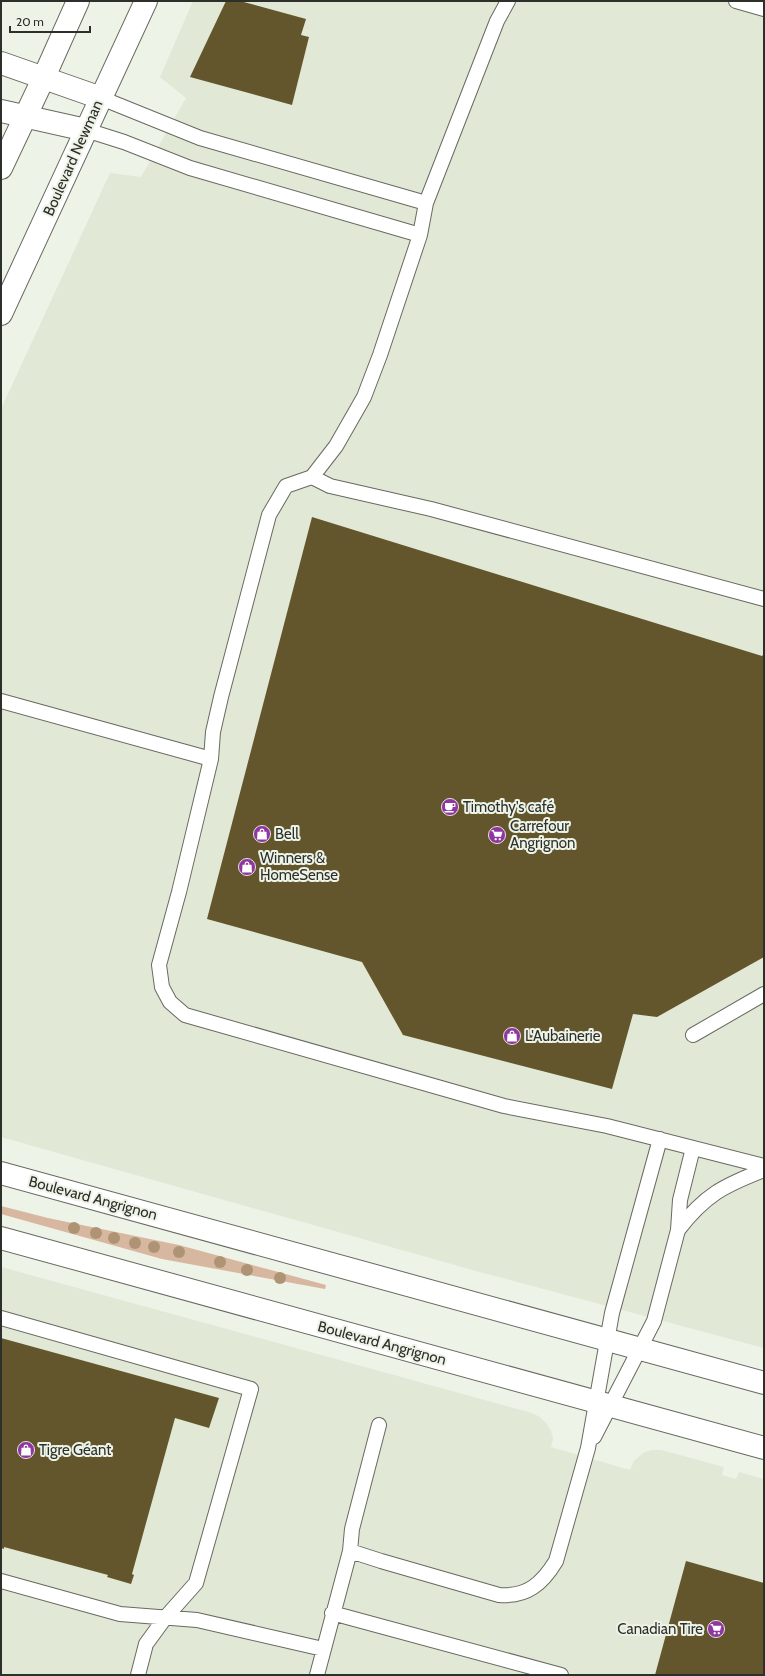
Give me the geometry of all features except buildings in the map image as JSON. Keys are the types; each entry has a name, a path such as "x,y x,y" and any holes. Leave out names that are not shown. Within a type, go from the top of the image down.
{"main road":[{"path":"1,168 78,1"},
{"name":"Boulevard Newman","path":"1,314 146,1"},
{"path":"1,63 101,98"},
{"path":"1,111 86,130"},
{"name":"Boulevard Angrignon","path":"1,1173 764,1383"},
{"name":"Boulevard Angrignon","path":"1,1238 764,1448"}],"lane":[{"path":"508,1 497,21 426,203 420,235 380,355 364,397 336,446 312,477 286,486 269,515 221,697 213,732 210,759 179,892 159,965 162,987 170,1002 185,1015 504,1106 607,1126 764,1166"},
{"path":"736,1 764,9"},
{"path":"101,98 200,138 426,203"},
{"path":"86,130 124,142 190,168 420,235"},
{"path":"312,477 330,486 431,509 764,599"},
{"path":"1,701 210,759"},
{"path":"693,1035 764,994"},
{"path":"350,1551 388,1564 499,1595 511,1596 524,1593 547,1575 556,1561 588,1448 603,1403 607,1340 612,1313 660,1139"},
{"path":"603,1403 640,1349 654,1321 678,1230 680,1200 693,1148"},
{"path":"678,1230 693,1211 718,1191 729,1184 764,1170"},
{"path":"1,1318 251,1389 196,1583 165,1618 146,1644 138,1675"},
{"path":"317,1675 332,1613 350,1551 352,1530 379,1425"},
{"path":"1,1581 120,1614 196,1620 323,1649"},
{"path":"332,1613 561,1675"}],"shaded area":[{"name":"Carrefour Angrignon","path":"193,1 764,1 764,1348 476,1271 1,1137 1,409 110,173 141,177 186,98 160,77"},
{"path":"1,1206 48,1218 179,1245 326,1285 325,1289 162,1259 1,1214"},
{"path":"1,1267 532,1413 540,1417 551,1431 553,1439 551,1447 630,1470 634,1461 643,1453 651,1450 661,1450 724,1467 722,1475 736,1479 739,1472 764,1479 764,1675 1,1675"}],"place":[{"name":"Timothy's café","path":"450,807"},
{"name":"Bell","path":"262,834"},
{"name":"Carrefour Angrignon","path":"497,835"},
{"name":"Winners & HomeSense","path":"247,867"},
{"name":"L'Aubainerie","path":"512,1036"},
{"name":"Tigre Géant","path":"26,1450"},
{"name":"Canadian Tire","path":"716,1629"}]}
